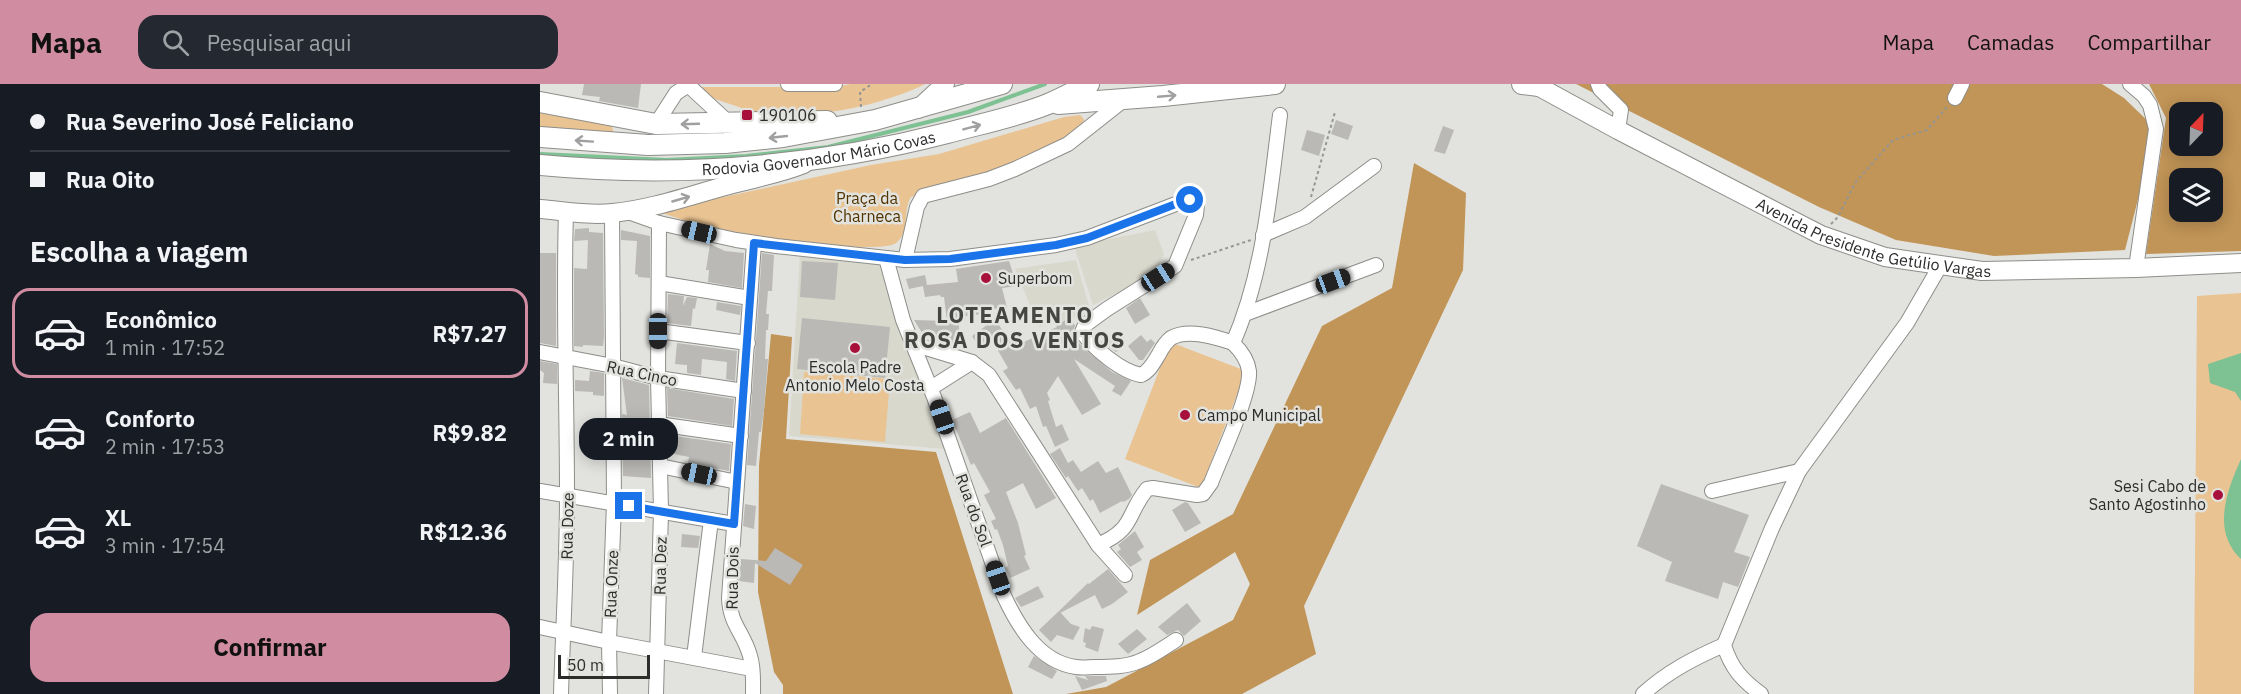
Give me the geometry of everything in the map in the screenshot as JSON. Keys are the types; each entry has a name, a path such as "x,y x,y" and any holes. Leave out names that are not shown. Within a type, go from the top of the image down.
{"highway":[{"name":"Rodovia Governador Mário Covas","path":"540,137 633,145 725,143 814,132 858,123 918,109 1002,84"},
{"name":"Rodovia Governador Mário Covas","path":"540,165 642,170 737,167 812,161 916,141 1046,105 1089,84"},
{"path":"1046,105 1275,84"},
{"path":"540,102 656,124 817,120 858,123"}],"main road":[{"path":"918,109 945,84"},
{"name":"Avenida Presidente Getúlio Vargas","path":"1533,85 1821,235 1885,257 1982,271 2241,263"},
{"path":"540,209 566,212 619,212 655,206 730,185 777,175 812,161"}],"street":[{"path":"656,124 676,93 688,84 729,123"},
{"path":"788,84 835,84"},
{"path":"1598,84 1621,110 1618,130"},
{"path":"1955,98 1962,84"},
{"path":"2130,84 2144,96 2150,105 2156,129 2136,268"},
{"path":"905,260 917,207 923,196 989,179 1068,144 1126,98"},
{"path":"1233,343 1245,314 1263,235 1280,115"},
{"path":"1263,235 1305,217 1374,166"},
{"path":"619,212 754,243 905,260 950,259 1056,245 1087,238 1181,202 1192,201 1197,205 1196,215 1174,266 1085,325 1082,332 1090,343 1132,373 1141,375 1147,372 1163,347 1173,337 1210,336 1233,343 1247,362 1249,370 1247,388 1211,483 1203,494 1147,489 1132,518 1122,531 1098,544"},
{"name":"Rua Doze","path":"561,694 567,494 566,212"},
{"name":"Rua Onze","path":"610,694 609,642 614,503 613,366 619,212"},
{"name":"Rua Dez","path":"656,694 661,511 657,378 659,223"},
{"name":"Rua Dois","path":"753,694 750,655 729,613 754,243"},
{"name":"Rua do Sol","path":"886,258 903,320 931,388 1004,596 1028,638 1062,663 1077,667 1130,664 1142,660 1176,640"},
{"path":"1245,314 1376,265"},
{"path":"1761,694 1736,672 1728,659 1724,645 1772,528 1799,471 1908,323 1940,266"},
{"path":"659,283 750,298"},
{"path":"658,331 748,343"},
{"path":"913,344 972,362 989,375 1098,544 1125,575"},
{"name":"Rua Cinco","path":"540,352 613,366 657,378 744,391"},
{"path":"931,388 972,362"},
{"path":"658,424 741,436"},
{"path":"660,466 737,482"},
{"path":"1712,491 1799,471"},
{"path":"540,490 734,524"},
{"path":"694,657 711,520"},
{"path":"540,627 752,669"},
{"path":"1643,694 1677,667 1724,645"}],"path":[{"path":"858,123 860,92 872,84"},
{"path":"1821,235 1838,217 1855,183 1893,140 1927,130 1955,98"},
{"path":"1305,217 1335,112"},
{"path":"1174,266 1263,235"}],"shaded area":[{"path":"1576,84 2102,84 2124,98 2156,129 2125,250 1994,256 1896,240 1819,207"},
{"path":"2149,84 2241,84 2241,251 2146,254 2166,118"},
{"path":"1414,163 1466,193 1463,270 1304,606 1316,654 1242,694 1066,694 1106,687 1233,620 1250,584 1235,552 1137,615 1150,560 1233,514 1322,326 1392,288"},
{"path":"1155,230 1164,254 1155,274 1093,305 1074,246"},
{"name":"Escola Padre Antonio Melo Costa","path":"800,254 890,260 946,449 789,436"},
{"path":"1076,260 1091,313 1039,327 1015,269"},
{"path":"771,334 792,337 786,439 936,452 1013,694 783,694 783,685 774,672 758,592 759,465"},
{"path":"2241,353 2241,401 2235,392 2210,383 2208,364"},
{"path":"2241,459 2241,559 2226,536 2224,510"}],"green space":[{"path":"851,84 925,84 867,105 799,115 759,113 715,99 700,89 702,87 834,87"},
{"path":"540,113 611,125 613,130 612,133 540,131"},
{"name":"Praça da Charneca","path":"1080,115 1084,119 1083,125 1031,157 911,197 901,238 896,243 886,246 811,244 719,232 662,213 664,205 670,202 724,197 871,165 939,154 1064,117"},
{"name":"Sesi Cabo de Santo Agostinho","path":"2241,293 2241,694 2194,694 2197,296"},
{"name":"Campo Municipal","path":"1170,342 1246,371 1201,488 1125,459"},
{"path":"804,372 890,379 885,442 800,434"}],"building":[{"path":"584,84 641,84 638,108 599,101 600,97 582,95"},
{"path":"1336,120 1353,126 1348,140 1331,134"},
{"path":"1443,126 1454,130 1445,154 1434,151"},
{"path":"1307,130 1325,135 1319,156 1301,150"},
{"path":"589,228 589,232 603,233 604,337 603,346 583,345 583,347 574,346 574,268 587,269 588,240 574,241 575,229"},
{"path":"621,230 650,236 650,278 638,277 635,274 637,241 621,240"},
{"path":"710,244 725,251 744,253 742,288 708,282 709,270 706,270"},
{"path":"540,253 556,253 556,346 540,343"},
{"path":"762,253 774,255 772,291 768,291 766,314 769,314 768,330 766,330 765,359 768,359 764,410 761,432 759,432 756,466 747,465"},
{"path":"802,261 838,263 835,300 800,297"},
{"path":"1009,261 1017,286 1002,288 1007,308 988,309 991,313 958,317 960,338 957,338 957,348 941,343 941,337 924,336 914,320 947,321 944,297 940,295 925,297 923,286 909,289 906,279 925,275 927,285 958,282 956,269"},
{"path":"668,294 684,296 683,306 687,297 697,298 695,309 693,308 691,326 667,323"},
{"path":"1140,298 1150,315 1135,324 1126,308"},
{"path":"717,302 741,306 740,315 716,310"},
{"path":"1070,317 1075,326 1071,335 1112,372 1131,381 1121,396 1112,391 1115,386 1074,359 1101,404 1082,415 1058,376 1047,393 1050,400 1048,401 1056,427 1062,424 1069,440 1055,447 1046,426 1043,427 1036,406 1030,409 1020,388 1016,390 1003,371 1008,368 992,340 984,349 972,336 995,319 1008,339 1012,337 1017,345 1057,327"},
{"path":"802,318 890,327 885,378 797,369"},
{"path":"1116,334 1125,345 1116,352 1104,343"},
{"path":"1141,335 1147,342 1151,339 1155,343 1143,360 1139,360 1128,346"},
{"path":"677,343 737,351 735,381 726,379 727,362 702,359 701,375 687,373 687,365 675,364"},
{"path":"540,361 557,364 557,384 543,383 544,373 540,370"},
{"path":"590,371 604,373 604,396 593,395 593,392 575,391 575,380 589,381"},
{"path":"622,378 649,385 651,478 623,476 622,414 627,415"},
{"path":"667,388 734,399 732,426 668,416"},
{"path":"970,412 980,433 1006,418 1056,498 1036,509 1023,483 1006,492 1018,523 1026,555 1024,556 1030,569 1010,578 1005,568 1008,566 1003,545 991,521 996,519 984,495 990,492 974,463 971,465 952,420"},
{"path":"668,435 731,444 729,471 688,463 689,457 669,453"},
{"path":"1060,448 1068,463 1073,460 1081,472 1098,461 1106,473 1118,467 1132,495 1129,499 1100,513 1093,499 1090,501 1082,488 1078,491 1050,454"},
{"path":"1661,484 1749,515 1734,552 1750,557 1738,587 1723,582 1718,599 1665,581 1672,562 1637,546"},
{"path":"1185,502 1201,523 1185,532 1172,510"},
{"path":"745,504 756,506 754,529 743,526"},
{"path":"1135,531 1144,547 1137,552 1142,560 1130,567 1117,552 1121,549 1118,545"},
{"path":"682,534 700,536 698,548 681,547"},
{"path":"775,548 803,565 790,585 755,563 754,583 739,581 741,559 766,561"},
{"path":"1108,569 1128,592 1102,609 1095,595 1060,613 1059,611 1088,583"},
{"path":"1038,586 1044,597 1021,607 1015,598"},
{"path":"1187,603 1201,621 1184,636 1178,630 1167,635 1158,627"},
{"path":"1059,611 1071,624 1080,627 1073,640 1057,635 1051,642 1039,630"},
{"path":"1092,626 1104,629 1098,652 1085,647 1086,643 1083,642 1085,628 1090,630"},
{"path":"1137,629 1147,639 1128,654 1118,644"},
{"path":"1034,656 1057,671 1052,679 1028,667"},
{"path":"1075,676 1088,680 1085,676 1106,676 1107,681 1082,690"}],"waterway":[{"path":"540,154 667,160 746,156 828,147 968,112 1045,84"}],"place":[{"name":"190106","path":"747,115"},
{"name":"Superbom","path":"986,278"},
{"name":"Escola Padre Antonio Melo Costa","path":"855,348"},
{"name":"Campo Municipal","path":"1185,415"},
{"name":"Sesi Cabo de Santo Agostinho","path":"2218,495"}],"district":[{"name":"LOTEAMENTO ROSA DOS VENTOS","path":"1015,328"}],"route":[{"path":"629,506 734,524 754,243 905,260 950,259 1056,245 1087,238 1190,200"}]}
